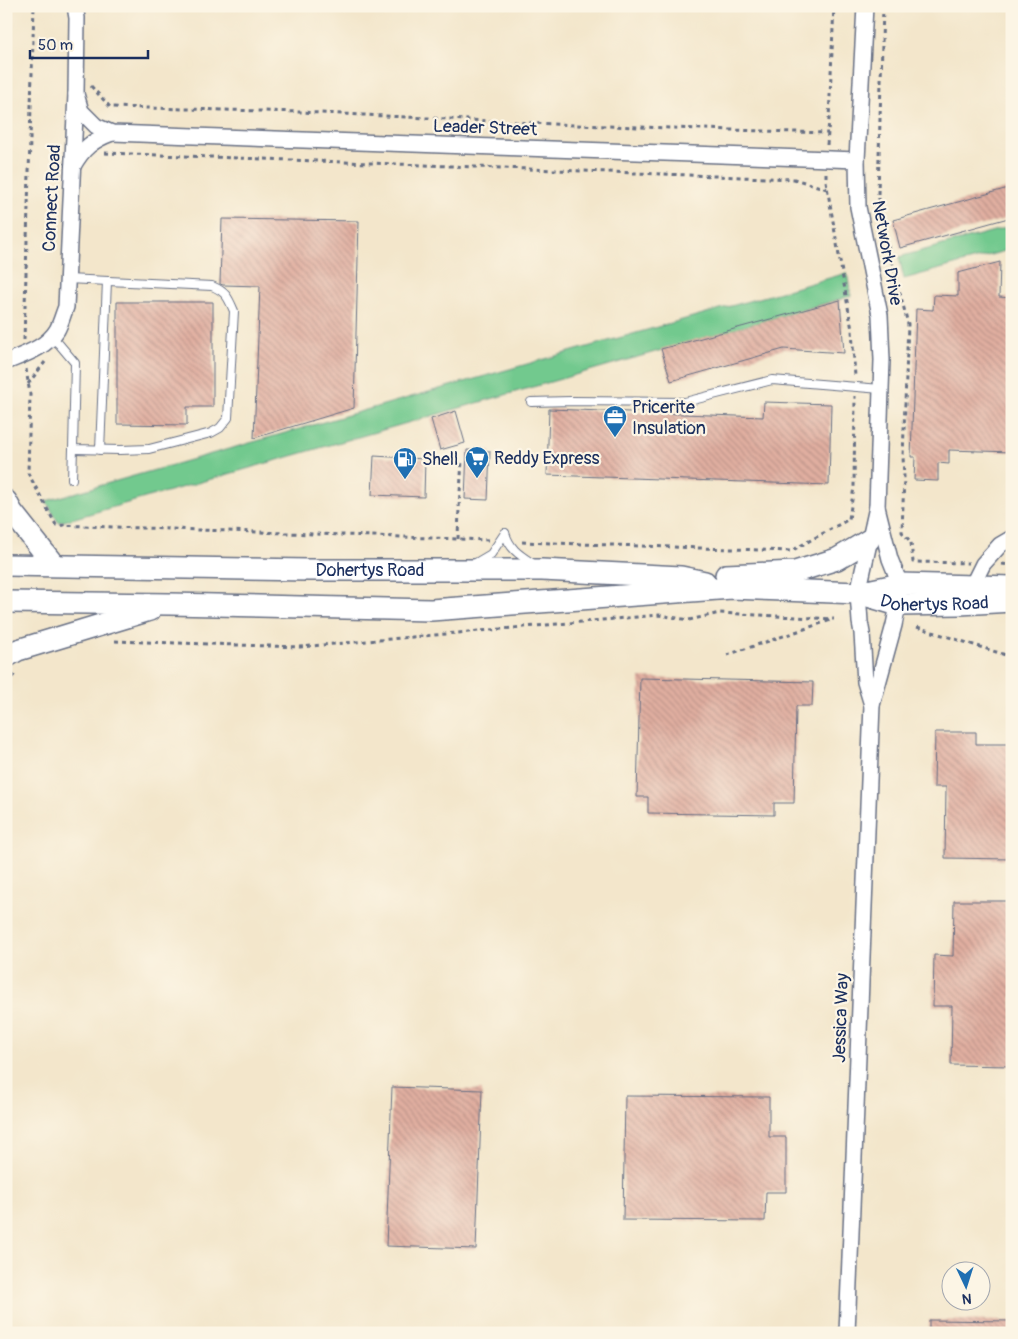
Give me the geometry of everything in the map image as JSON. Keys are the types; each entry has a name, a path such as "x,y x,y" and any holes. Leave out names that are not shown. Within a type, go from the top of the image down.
{"main road":[{"path":"6,501 12,512 54,566"},
{"path":"681,577 795,572 837,559 869,540"},
{"name":"Dohertys Road","path":"6,565 308,570 542,570 681,577 732,588"},
{"name":"Dohertys Road","path":"6,602 431,610 732,588 858,593 900,584 1012,587"},
{"name":"Dohertys Road","path":"858,593 898,605 943,605 1012,601"},
{"path":"6,657 18,650 170,604"}],"street":[{"name":"Connect Road","path":"6,362 55,340 66,307 76,94 75,6"},
{"name":"Network Drive","path":"858,593 876,507 882,360 880,315 858,207 857,160 866,6"},
{"name":"Leader Street","path":"76,94 81,111 96,126 112,133 857,160"},
{"name":"Leader Street","path":"73,166 80,154 90,144 112,133"},
{"name":"Network Drive","path":"876,507 890,558 900,584"},
{"name":"Dohertys Road","path":"972,586 984,564 1000,544 1012,538"},
{"name":"Jessica Way","path":"847,1333 872,705 894,626 900,584"},
{"name":"Jessica Way","path":"858,593 865,682 872,705"}],"lane":[{"path":"67,279 212,286 223,291 229,299 234,312 228,418 220,428 210,433 148,449 73,449"},
{"path":"100,450 107,282"},
{"path":"55,340 75,363 72,479"},
{"path":"531,402 685,402 772,380 881,389"},
{"path":"462,570 491,554 504,541 513,550 542,570"}],"path":[{"path":"34,6 23,355 30,394 28,473 56,525 791,551 849,519 854,488 855,387 852,330 827,189 825,158 828,133 834,6"},
{"path":"883,6 878,194 887,243 908,324 902,532 911,542 913,562 1012,565"},
{"path":"90,85 110,107 300,112 575,125 828,133"},
{"path":"102,153 794,179 827,189"},
{"path":"28,384 55,340"},
{"path":"458,539 462,460"},
{"path":"108,640 300,647 659,615 689,620 720,613 834,619 727,655"},
{"path":"917,626 1012,657"}],"green space":[{"path":"1012,226 1012,249 904,279 899,257"},
{"path":"847,273 851,296 61,522 58,522 46,501"}],"building":[{"path":"1012,187 1012,217 900,248 893,220"},
{"path":"222,219 359,221 354,408 254,438 260,286 220,284"},
{"path":"1000,262 999,297 1012,298 1012,452 949,450 949,464 938,463 938,481 914,480 915,457 911,457 916,309 933,310 934,295 958,296 958,273"},
{"path":"840,300 844,353 784,349 671,381 661,349"},
{"path":"117,302 213,302 213,407 187,407 187,425 117,424"},
{"path":"764,402 831,404 829,485 547,475 549,409 763,417"},
{"path":"456,411 465,443 440,450 431,419"},
{"name":"Reddy Express","path":"467,450 490,451 488,500 465,499"},
{"path":"374,456 425,459 424,497 372,495"},
{"path":"640,678 813,682 812,706 796,706 794,803 774,803 774,815 648,813 648,797 637,797"},
{"path":"935,732 976,732 976,744 1012,744 1012,859 945,858 946,787 934,787"},
{"path":"954,901 1012,901 1012,1066 951,1065 952,1006 933,1006 934,955 953,956"},
{"path":"392,1087 482,1090 476,1249 386,1246"},
{"path":"625,1096 769,1097 769,1137 786,1137 786,1192 766,1192 765,1221 623,1220"},
{"path":"929,1320 1012,1321 1012,1333 929,1333"}],"place":[{"name":"Pricerite Insulation","path":"615,438"},
{"name":"Reddy Express","path":"477,479"},
{"name":"Shell","path":"405,480"}]}
